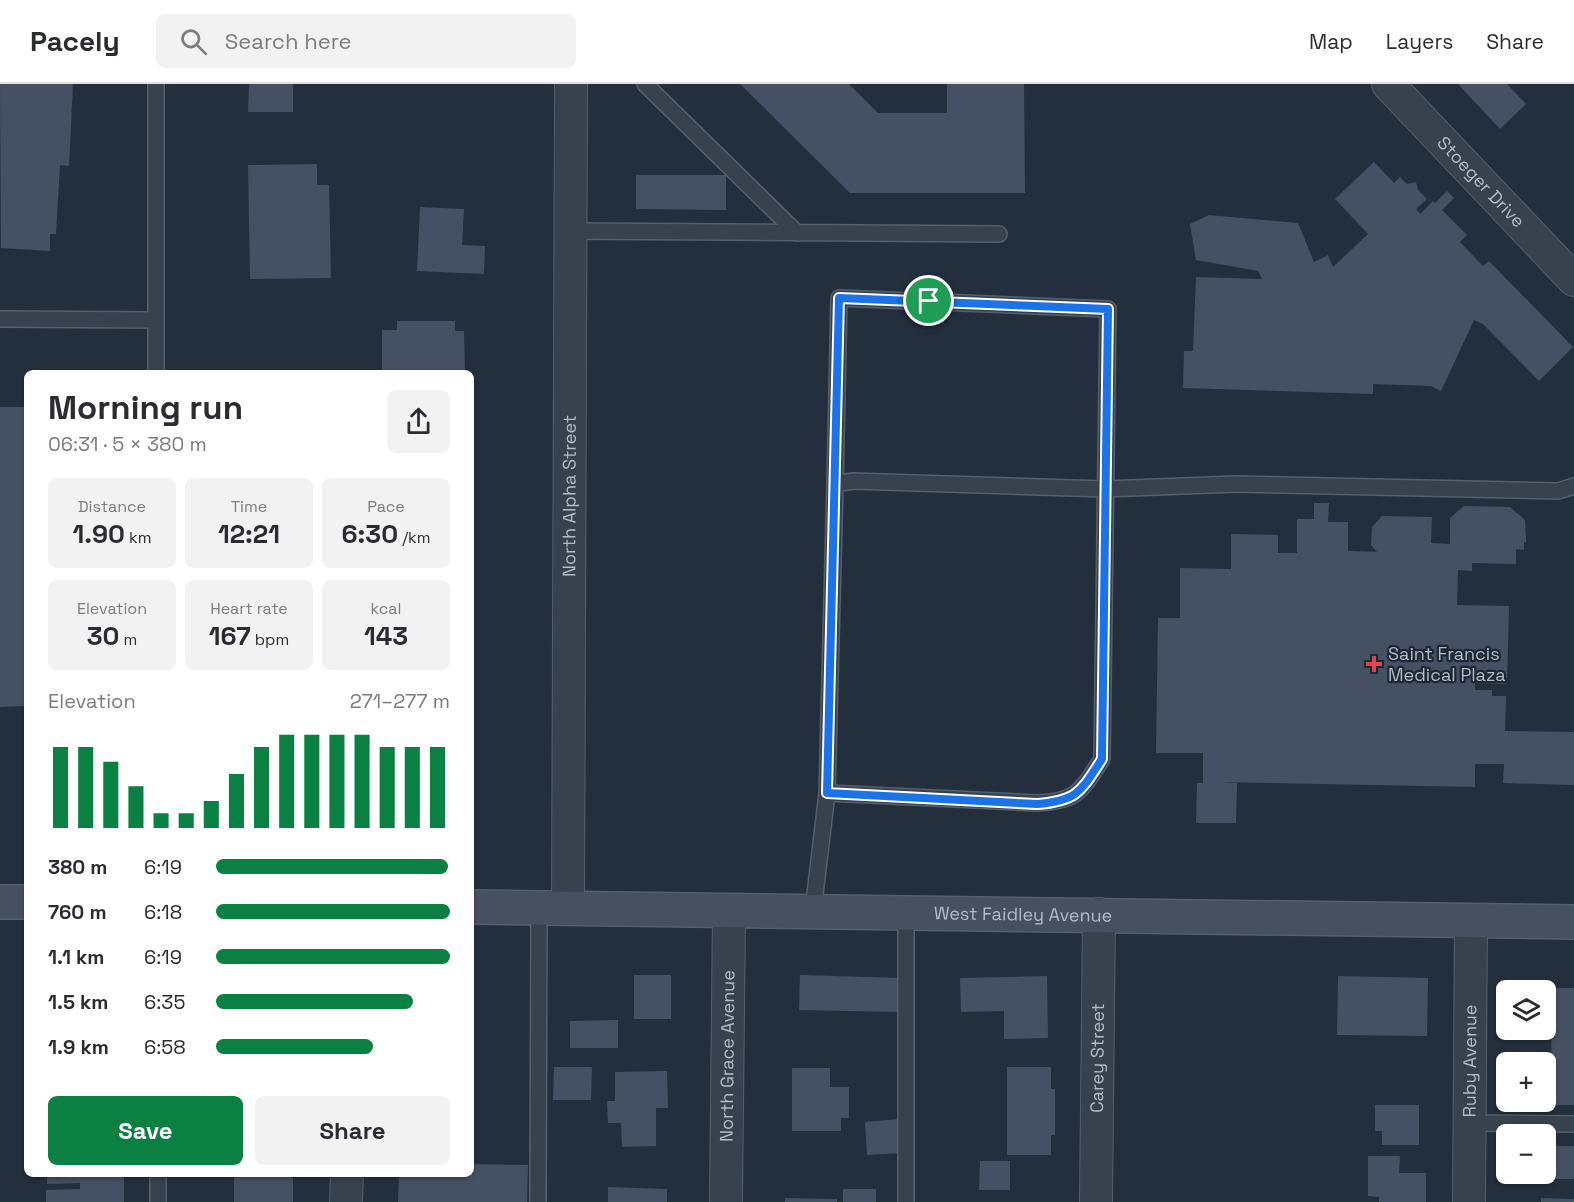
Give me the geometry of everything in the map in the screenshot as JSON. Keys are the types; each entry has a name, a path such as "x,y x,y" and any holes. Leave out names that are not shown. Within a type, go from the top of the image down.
{"street":[{"name":"North Alpha Street","path":"554,908 571,231 571,84"},
{"name":"Stoeger Drive","path":"1388,84 1574,280"},
{"path":"0,902 24,902"},
{"name":"West Faidley Avenue","path":"474,907 1574,922"},
{"name":"North Grace Avenue","path":"726,1202 729,910"},
{"name":"Carey Street","path":"1096,1202 1099,915"},
{"name":"Ruby Avenue","path":"1469,1202 1471,920"},
{"path":"346,1202 347,1177"}],"lane":[{"path":"156,84 156,370"},
{"path":"645,84 797,233"},
{"path":"571,231 999,234"},
{"path":"813,911 827,793 839,298 1108,309 1102,759 1081,791 1059,802 1037,804 827,793"},
{"path":"0,319 156,320"},
{"path":"835,484 853,482 1105,489 1236,484 1558,491 1574,486"},
{"path":"538,1202 554,908"},
{"path":"906,912 906,1202"},
{"path":"1470,1123 1574,1124"},
{"path":"158,1177 158,1202"}],"building":[{"path":"0,84 73,84 69,166 60,165 56,234 50,234 50,251 1,248"},
{"path":"249,84 293,84 293,112 248,112"},
{"path":"740,84 849,84 878,113 947,113 947,84 1024,84 1025,193 850,193"},
{"path":"1458,84 1507,84 1526,104 1500,129"},
{"path":"1374,162 1394,183 1400,177 1407,184 1416,182 1418,190 1427,199 1416,209 1420,214 1447,191 1454,198 1442,210 1467,235 1460,242 1483,266 1489,261 1573,347 1539,381 1483,324 1474,320 1441,391 1431,386 1373,384 1373,394 1183,388 1184,351 1193,351 1196,277 1262,279 1258,271 1196,260 1190,224 1209,215 1298,223 1314,262 1328,255 1333,267 1368,234 1335,199"},
{"path":"317,164 317,185 329,185 331,278 250,279 248,165"},
{"path":"636,175 726,175 726,210 636,209"},
{"path":"420,207 464,209 462,245 485,246 484,274 417,271"},
{"path":"397,321 455,321 455,331 464,331 465,370 382,370 382,330 397,330"},
{"path":"0,407 24,407 24,706 0,707"},
{"path":"1314,503 1329,503 1328,522 1348,522 1348,551 1377,552 1371,545 1372,527 1382,516 1432,517 1431,543 1450,544 1450,518 1464,506 1510,507 1525,520 1526,542 1524,542 1524,550 1516,549 1516,564 1472,563 1472,571 1458,570 1457,605 1509,606 1507,684 1475,683 1475,690 1492,690 1492,696 1506,696 1505,731 1574,732 1574,785 1503,783 1504,764 1475,764 1475,787 1224,782 1237,783 1236,823 1196,823 1197,783 1203,783 1203,753 1156,753 1158,618 1180,618 1180,568 1231,569 1231,534 1278,535 1278,553 1297,553 1297,519 1314,519"},
{"path":"634,975 671,975 671,1019 634,1019"},
{"path":"800,975 900,978 899,1012 799,1010"},
{"path":"1047,976 1048,1038 1004,1039 1004,1011 961,1012 960,978"},
{"path":"1338,976 1428,978 1427,1036 1337,1035"},
{"path":"1556,988 1574,988 1574,1105 1556,1105 1556,1052 1551,1052 1551,1040 1556,1040"},
{"path":"618,1020 618,1048 570,1048 570,1021"},
{"path":"554,1067 592,1067 591,1100 553,1100"},
{"path":"1007,1067 1051,1067 1051,1089 1055,1089 1055,1135 1051,1135 1051,1155 1007,1155"},
{"path":"792,1068 830,1068 830,1087 849,1087 849,1118 841,1118 841,1131 792,1131"},
{"path":"667,1071 668,1108 656,1108 656,1146 622,1147 621,1123 608,1123 607,1101 615,1101 615,1072"},
{"path":"1375,1105 1419,1105 1419,1145 1382,1145 1382,1131 1375,1131"},
{"path":"900,1119 902,1153 867,1155 865,1122"},
{"path":"1556,1146 1574,1146 1574,1179 1556,1179"},
{"path":"1368,1156 1400,1156 1399,1173 1426,1173 1426,1202 1379,1202 1379,1197 1368,1196"},
{"path":"980,1161 1010,1161 1010,1190 979,1190"},
{"path":"474,1164 528,1165 527,1202 398,1202 399,1177 474,1177"},
{"path":"47,1177 124,1177 124,1202 46,1202 46,1190 80,1189 80,1183 47,1184"},
{"path":"234,1177 293,1177 293,1202 234,1202"},
{"path":"608,1187 667,1189 667,1202 608,1202"},
{"path":"843,1189 876,1189 876,1202 843,1202"},
{"path":"785,1198 837,1199 837,1202 785,1202"},
{"path":"1541,1198 1574,1199 1574,1202 1541,1202"}],"place":[{"name":"Saint Francis Medical Plaza","path":"1374,664"}],"route":[{"path":"839,298 929,301 1108,309 1102,759 1081,791 1059,802 1037,804 827,793 839,298"}]}
